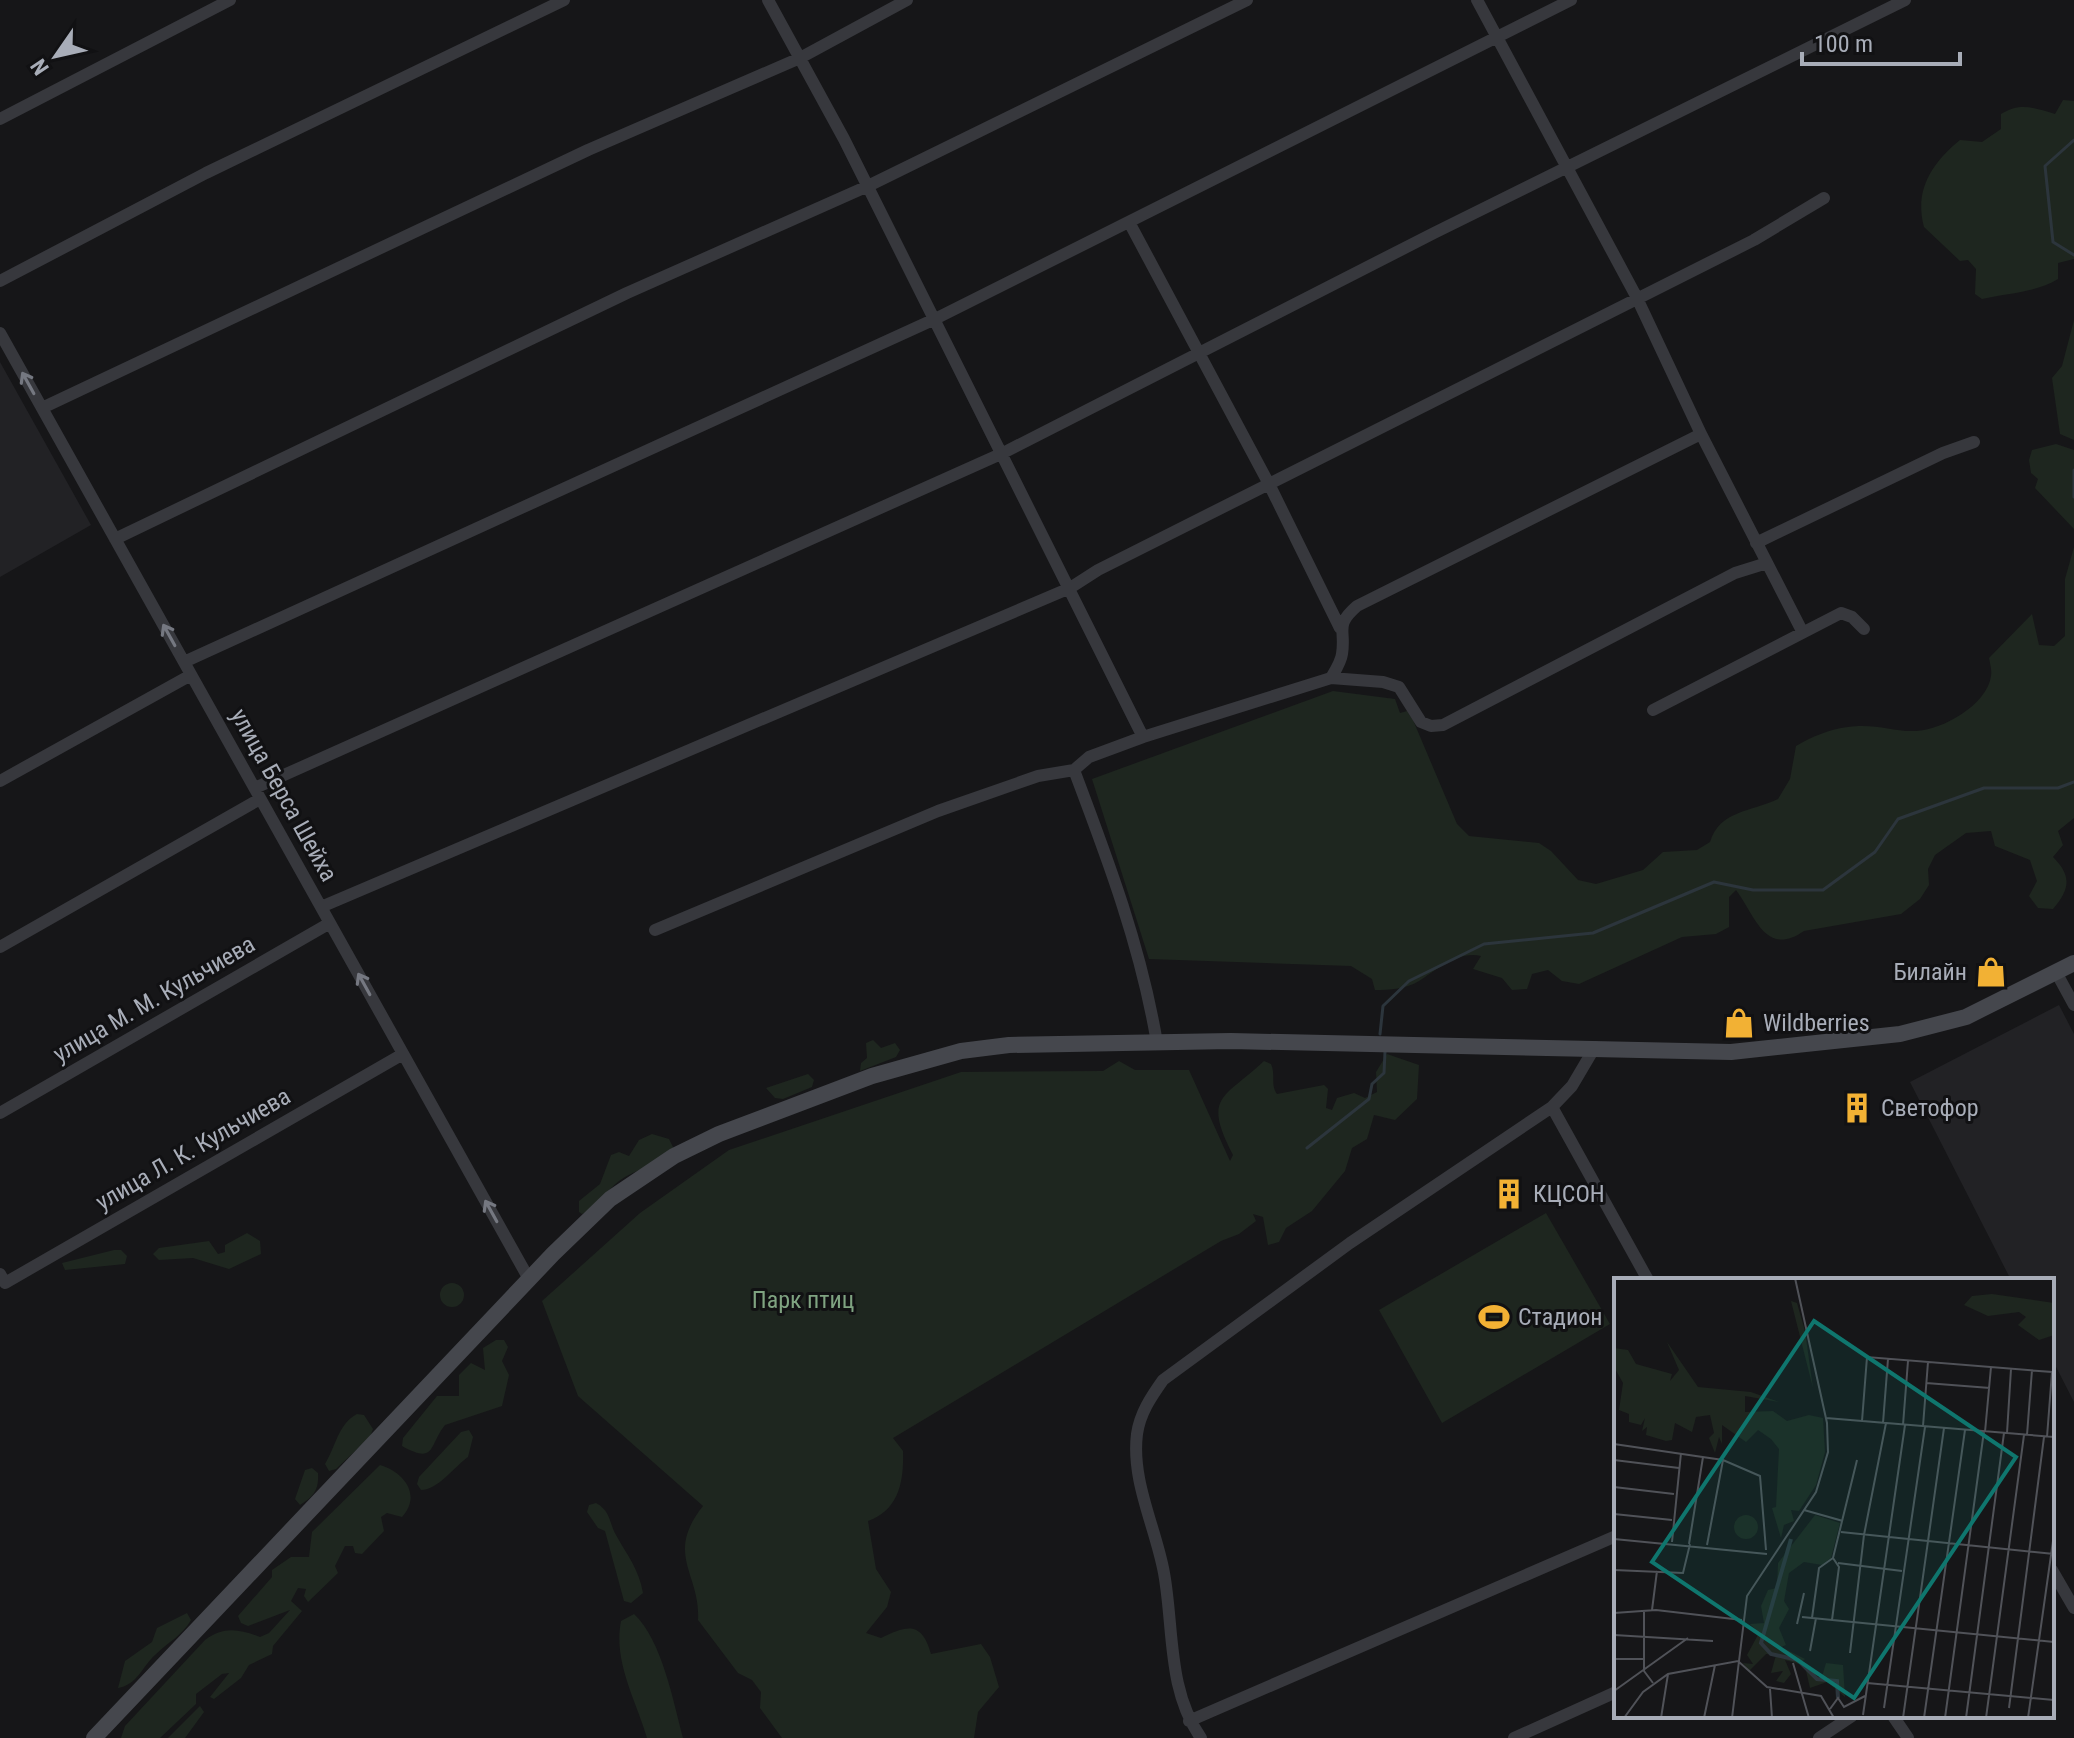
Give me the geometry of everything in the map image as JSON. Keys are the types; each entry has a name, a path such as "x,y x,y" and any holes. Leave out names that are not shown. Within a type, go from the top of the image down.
{"main road":[{"path":"94,1738 529,1279 610,1199 674,1156 758,1119 872,1076 961,1051 1009,1045 1415,1044 1731,1052 1900,1034 1966,1017 2074,963"}],"street":[{"path":"0,119 230,0"},
{"path":"0,281 206,173 564,0"},
{"path":"768,0 868,186 1143,737"},
{"path":"42,408 588,150 800,58 907,0"},
{"path":"115,539 627,293 868,186 1247,0"},
{"path":"1477,0 1636,296 1701,434 1802,631"},
{"path":"184,662 935,319 1571,0"},
{"path":"0,947 257,794 1003,453 1567,167 1905,0"},
{"path":"321,907 1070,588 1636,296 1754,240 1824,198"},
{"path":"1129,222 1269,484 1340,628 1342,656 1331,678"},
{"name":"улица Берса Шейха","path":"0,333 529,1279"},
{"path":"1340,628 1345,616 1357,606 1701,434"},
{"path":"1756,543 1943,453 1974,442"},
{"path":"655,930 938,811 1038,776 1074,770 1089,757 1143,737 1331,678 1383,682 1399,687 1421,722 1431,726 1443,725 1735,573 1767,563"},
{"path":"1653,710 1841,613 1852,617 1864,629"},
{"path":"0,781 191,675"},
{"path":"1074,770 1126,907 1147,983 1157,1043"},
{"name":"улица М. М. Кульчиева","path":"0,1113 330,923"},
{"path":"2056,972 2074,1005"},
{"path":"1201,1738 1189,1721 1180,1698 1164,1572 1142,1493 1137,1436 1144,1407 1163,1380 1200,1352 1350,1243 1552,1107 1572,1086 1595,1047"},
{"name":"улица Л. К. Кульчиева","path":"2,1279 403,1054"},
{"path":"1552,1107 1647,1278"},
{"path":"1189,1721 1614,1537"},
{"path":"2054,1573 2074,1608"},
{"path":"1514,1738 1614,1693"},
{"path":"1819,1738 1849,1718"},
{"path":"1894,1718 1908,1738"}],"shaded area":[{"path":"0,362 91,525 0,577"},
{"path":"2059,1005 2074,1034 2074,1402 2054,1363 2054,1278 2010,1278 1910,1082"}],"green space":[{"path":"2063,100 2074,101 2074,259 2058,263 2058,279 2049,284 1982,299 1975,294 1976,269 1968,260 1960,261 1924,227 1921,201 1928,178 1941,158 1960,140 1982,142 2001,129 2001,114 2021,107 2055,114"},
{"path":"2074,320 2074,440 2060,434 2052,378 2062,366"},
{"path":"2056,444 2074,450 2074,529 2035,488 2038,479 2031,473 2029,460 2032,450"},
{"path":"2074,547 2074,818 2058,831 2063,845 2053,857 2063,870 2066,883 2063,895 2053,909 2038,908 2029,896 2037,881 2030,860 1995,846 1991,831 1966,833 1935,855 1928,869 1929,885 1920,899 1901,914 1804,931 1780,940 1762,930 1736,890 1729,897 1729,927 1716,934 1682,937 1579,984 1562,981 1548,970 1532,974 1527,989 1512,990 1502,978 1473,969 1481,956 1473,955 1448,962 1409,986 1381,990 1375,990 1372,979 1351,966 1149,959 1092,779 1333,691 1395,699 1400,713 1407,711 1413,720 1457,824 1469,836 1539,843 1551,851 1578,880 1596,884 1643,870 1663,852 1697,850 1710,842 1715,831 1729,818 1778,799 1790,779 1796,746 1808,740 1834,730 1858,726 1927,730 1962,714 1988,687 1991,674 1989,658 2032,614 2039,645 2054,646 2065,636 2065,579"},
{"path":"873,1040 881,1048 895,1043 900,1050 896,1057 860,1071 861,1063 867,1058 866,1043"},
{"name":"Парк птиц","path":"1387,1054 1419,1065 1417,1099 1395,1120 1374,1115 1367,1139 1352,1148 1345,1171 1312,1211 1286,1228 1279,1242 1268,1245 1263,1217 1253,1214 1256,1221 1239,1234 1221,1241 893,1438 903,1451 898,1493 887,1510 868,1521 876,1569 891,1592 887,1607 866,1633 881,1638 899,1630 912,1629 923,1636 931,1654 981,1644 990,1657 999,1687 978,1712 974,1738 782,1738 760,1708 761,1692 752,1680 738,1673 698,1620 695,1590 685,1551 692,1523 703,1506 578,1396 542,1301 640,1213 729,1150 961,1072 1103,1071 1119,1061 1135,1070 1189,1070 1230,1161 1233,1155 1219,1120 1222,1100 1264,1061 1271,1064 1277,1094 1324,1085 1328,1089 1326,1108 1332,1110 1337,1098 1354,1093 1365,1098 1377,1092 1376,1072"},
{"path":"808,1074 814,1080 812,1087 783,1099 775,1098 766,1088"},
{"path":"652,1134 669,1139 675,1151 625,1177 592,1207 582,1214 579,1212 579,1201 600,1184 611,1155 619,1152 629,1156 639,1140"},
{"name":"Стадион","path":"1546,1213 1610,1324 1442,1423 1379,1310"},
{"path":"247,1233 260,1241 261,1254 229,1269 193,1258 159,1260 153,1254 159,1248 209,1241 218,1254 225,1252 225,1245"},
{"path":"121,1250 127,1256 125,1264 65,1270 62,1263"},
{"path":"452,1283 463,1290 464,1295 457,1306 452,1307 441,1300 440,1295 447,1284"},
{"path":"496,1340 504,1340 508,1347 502,1361 509,1375 502,1406 445,1425 426,1453 402,1446 403,1438 437,1396 459,1396 459,1375 471,1363 485,1370 483,1348"},
{"path":"357,1414 364,1415 373,1429 370,1437 336,1469 329,1471 325,1464 338,1436"},
{"path":"469,1430 473,1437 468,1457 440,1482 421,1490 417,1484 419,1477 461,1432"},
{"path":"380,1465 396,1473 408,1485 410,1501 402,1517 387,1513 381,1517 384,1531 362,1554 355,1553 353,1546 345,1546 335,1566 338,1573 308,1602 304,1596 306,1589 298,1588 291,1601 302,1611 273,1646 272,1654 249,1665 241,1678 214,1699 210,1697 229,1673 222,1674 196,1694 196,1704 160,1738 121,1738 125,1726 205,1640 225,1631 260,1637 269,1633 290,1610 248,1626 241,1623 238,1616 272,1577 272,1570 291,1557 309,1557 312,1532"},
{"path":"312,1468 318,1473 318,1484 312,1495 300,1505 295,1499 305,1470"},
{"path":"596,1503 607,1513 639,1577 643,1593 631,1603 624,1601 605,1531 598,1528 587,1512 589,1505"},
{"path":"187,1613 191,1620 184,1630 155,1655 135,1679 118,1688 125,1661 152,1642 157,1628"},
{"path":"634,1614 644,1625 659,1655 683,1738 647,1738 620,1651 621,1621"},
{"path":"200,1706 204,1712 185,1738 168,1738"}],"waterway":[{"path":"2074,140 2045,166 2053,242 2074,255"},
{"path":"2074,470 2074,497"},
{"path":"1380,1034 1383,1006 1409,981 1484,944 1593,933 1714,882 1753,890 1823,890 1875,852 1898,819 1984,788 2058,788 2074,782"},
{"path":"1307,1148 1369,1099 1372,1084 1384,1073 1385,1052"}],"place":[{"name":"Билайн","path":"1991,972"},
{"name":"Wildberries","path":"1739,1023"},
{"name":"Светофор","path":"1857,1108"},
{"name":"КЦСОН","path":"1509,1194"},
{"name":"Стадион","path":"1494,1317"}]}
